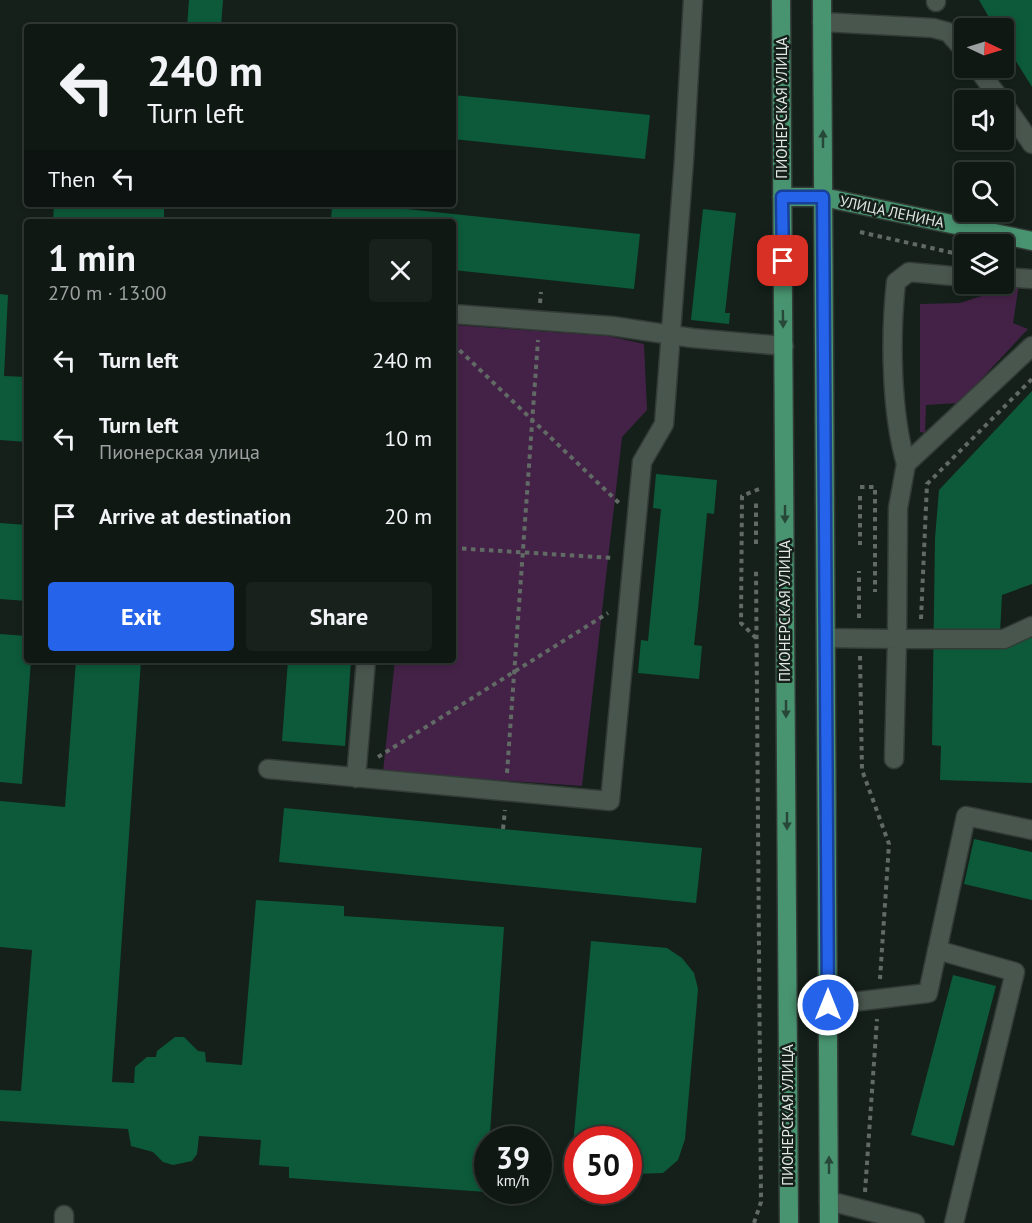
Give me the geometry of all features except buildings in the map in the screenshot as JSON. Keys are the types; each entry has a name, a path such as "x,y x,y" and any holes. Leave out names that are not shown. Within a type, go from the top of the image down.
{"main road":[{"name":"ПИОНЕРСКАЯ УЛИЦА","path":"781,0 789,1223"},
{"path":"822,0 829,1223"},
{"name":"УЛИЦА ЛЕНИНА","path":"782,197 823,197 1032,242"}],"lane":[{"path":"268,769 357,774 506,792 610,801 642,462 664,424 693,0"},
{"path":"822,22 933,28 948,32 954,39"},
{"path":"1014,118 1032,144"},
{"path":"894,759 898,508 906,464 897,432 893,306 896,282 909,272 954,276"},
{"path":"1014,278 1032,279"},
{"path":"456,314 612,326 671,335 784,346"},
{"path":"906,464 1032,345"},
{"path":"826,638 1004,639 1032,626"},
{"path":"357,774 366,663"},
{"path":"828,1005 928,993 966,816 1032,830"},
{"path":"937,950 1015,972 954,1223"},
{"path":"829,1201 915,1223"}],"path":[{"path":"860,232 954,254"},
{"path":"503,829 541,292"},
{"path":"456,347 532,417 637,520"},
{"path":"920,639 927,484 1032,379"},
{"path":"860,487 875,487 875,593"},
{"path":"756,638 741,623 742,496 759,489"},
{"path":"860,496 860,544"},
{"path":"756,502 756,544"},
{"path":"456,548 633,559"},
{"path":"754,1223 761,1202 756,570"},
{"path":"859,571 862,770 889,844 864,1209"},
{"path":"357,774 514,670 629,600"}],"shaded area":[{"path":"1019,284 1013,323 1028,329 959,403 926,405 925,433 920,432 920,304 960,303 988,294 1014,294 1014,286"},
{"path":"456,325 608,336 644,344 647,410 622,437 582,786 383,772 395,663 456,663"}],"route":[{"path":"783,261 782,197 823,197 828,1005"}]}
